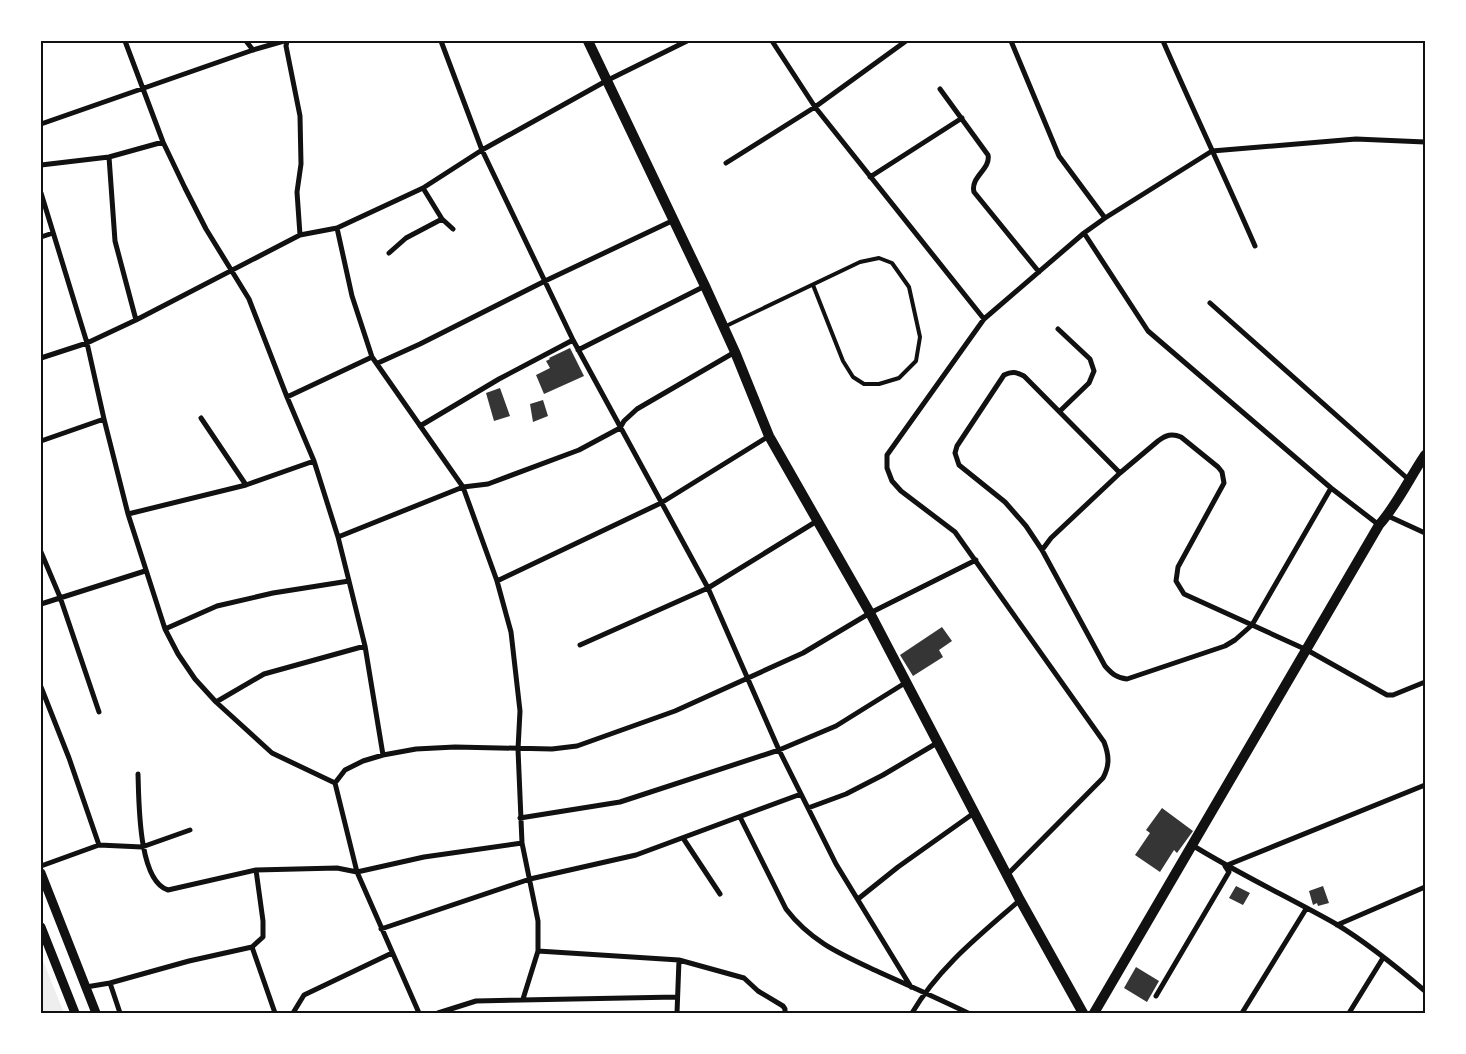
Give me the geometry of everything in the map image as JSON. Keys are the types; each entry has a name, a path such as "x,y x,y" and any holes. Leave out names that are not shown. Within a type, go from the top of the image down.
{"main road":[{"path":"588,41 724,327 769,436 870,613 1020,900 1083,1013"},
{"path":"1094,1013 1379,525 1388,516 1408,480 1425,455"}],"street":[{"path":"125,41 163,142 202,221 249,299 286,397 314,461 338,537 365,646 383,755"},
{"path":"246,41 253,50"},
{"path":"41,124 253,50 286,41 300,116 301,164 297,192 300,235"},
{"path":"441,41 482,150 573,340 708,588 779,750 836,864 911,987"},
{"path":"41,358 87,343 136,320 300,235 337,228 423,188 482,150 606,81 687,41"},
{"path":"772,41 815,107 984,319"},
{"path":"726,163 815,107 906,41"},
{"path":"1012,41 1059,156 1105,218"},
{"path":"1163,41 1212,151 1222,167 1255,246"},
{"path":"940,89 988,155 989,159 972,187 974,192 1039,272"},
{"path":"870,177 962,118"},
{"path":"1007,875 1103,778 1108,762 1108,753 1104,742 955,532 901,491 892,481 887,468 887,455 984,319 1084,233 1212,151 1356,139 1425,142"},
{"path":"41,165 109,157 163,142"},
{"path":"109,157 115,241 136,320"},
{"path":"423,188 442,219 453,229"},
{"path":"41,193 87,343 128,514 165,629 178,654 195,679 216,702 272,753 335,783"},
{"path":"389,253 406,238 442,219"},
{"path":"378,363 674,220"},
{"path":"337,228 352,296 372,357 463,487 497,580 511,632 520,711 518,749 522,843 538,921 538,951 523,999"},
{"path":"41,237 53,233"},
{"path":"1084,233 1148,331 1331,488 1379,525"},
{"path":"578,350 705,286"},
{"path":"1210,303 1408,480"},
{"path":"1058,329 1090,359 1094,371 1089,383 1060,411"},
{"path":"420,426 500,378 573,340"},
{"path":"338,537 463,487 488,484 579,450 620,428 624,421 637,409 735,352"},
{"path":"286,397 372,357"},
{"path":"1120,473 1060,411 1024,376 1017,372 1004,374 957,446 955,453 956,460 963,470 1005,502 1026,526 1042,550 1105,666 1119,678 1127,679 1225,646 1252,625 1331,488"},
{"path":"41,441 104,418"},
{"path":"201,418 246,485"},
{"path":"1042,550 1051,538 1120,473 1158,441 1170,435 1181,437 1218,467 1224,477 1222,487 1178,567 1176,581 1184,594 1307,650 1387,695 1393,695 1425,682"},
{"path":"497,580 661,504 769,436"},
{"path":"128,514 246,485 314,461"},
{"path":"1388,516 1425,533"},
{"path":"580,644 708,588 817,522"},
{"path":"41,552 60,597 99,712"},
{"path":"335,783 345,770 383,755 416,749 455,747 552,749 577,746 676,710 803,653 870,613 976,560"},
{"path":"41,604 145,571"},
{"path":"165,629 217,606 273,593 349,581"},
{"path":"216,702 264,674 365,646"},
{"path":"520,818 620,802 779,750 836,726 905,683"},
{"path":"41,687 69,758 100,846"},
{"path":"808,808 846,794 937,744"},
{"path":"138,774 142,847 156,883 168,890 256,870 337,868 357,872 424,857 522,843"},
{"path":"335,783 357,872 418,1013"},
{"path":"1225,866 1425,785"},
{"path":"381,929 530,879 636,854 801,794"},
{"path":"858,898 974,813"},
{"path":"740,817 786,910 808,934 834,951 968,1013"},
{"path":"41,866 100,846 142,847 190,830"},
{"path":"683,838 720,894"},
{"path":"1192,845 1225,866 1337,925 1425,991"},
{"path":"1156,996 1229,872 1225,866"},
{"path":"86,987 110,983 189,961 252,947 263,937 263,921 256,870"},
{"path":"41,873 96,1013"},
{"path":"1337,925 1425,888"},
{"path":"912,1013 924,992 956,956 1020,900"},
{"path":"1242,1013 1306,909"},
{"path":"41,927 75,1013"},
{"path":"252,947 275,1013"},
{"path":"538,951 679,960 744,978 758,992 783,1006 785,1013"},
{"path":"292,1013 304,995 392,953"},
{"path":"1349,1013 1383,958"},
{"path":"677,1013 679,960"},
{"path":"110,983 120,1013"},
{"path":"438,1013 476,1001 677,997"}],"lane":[{"path":"724,327 860,262 879,258 892,263 909,287 920,336 916,361 898,378 878,384 864,384 853,376 843,361 813,285"}],"shaded area":[{"path":"41,956 64,1013 41,1013"}],"building":[{"path":"570,348 584,376 544,394 536,375 550,368 546,361 549,358"},
{"path":"500,388 510,416 494,421 486,393"},
{"path":"543,400 548,416 533,422 530,404"},
{"path":"942,627 952,641 939,650 943,657 913,676 900,655"},
{"path":"1162,808 1193,831 1177,853 1174,850 1160,872 1135,855 1150,833 1146,830"},
{"path":"1236,886 1250,893 1243,905 1229,898"},
{"path":"1323,886 1329,903 1318,906 1317,903 1313,905 1309,891"},
{"path":"1136,967 1159,981 1147,1002 1124,988"}]}
